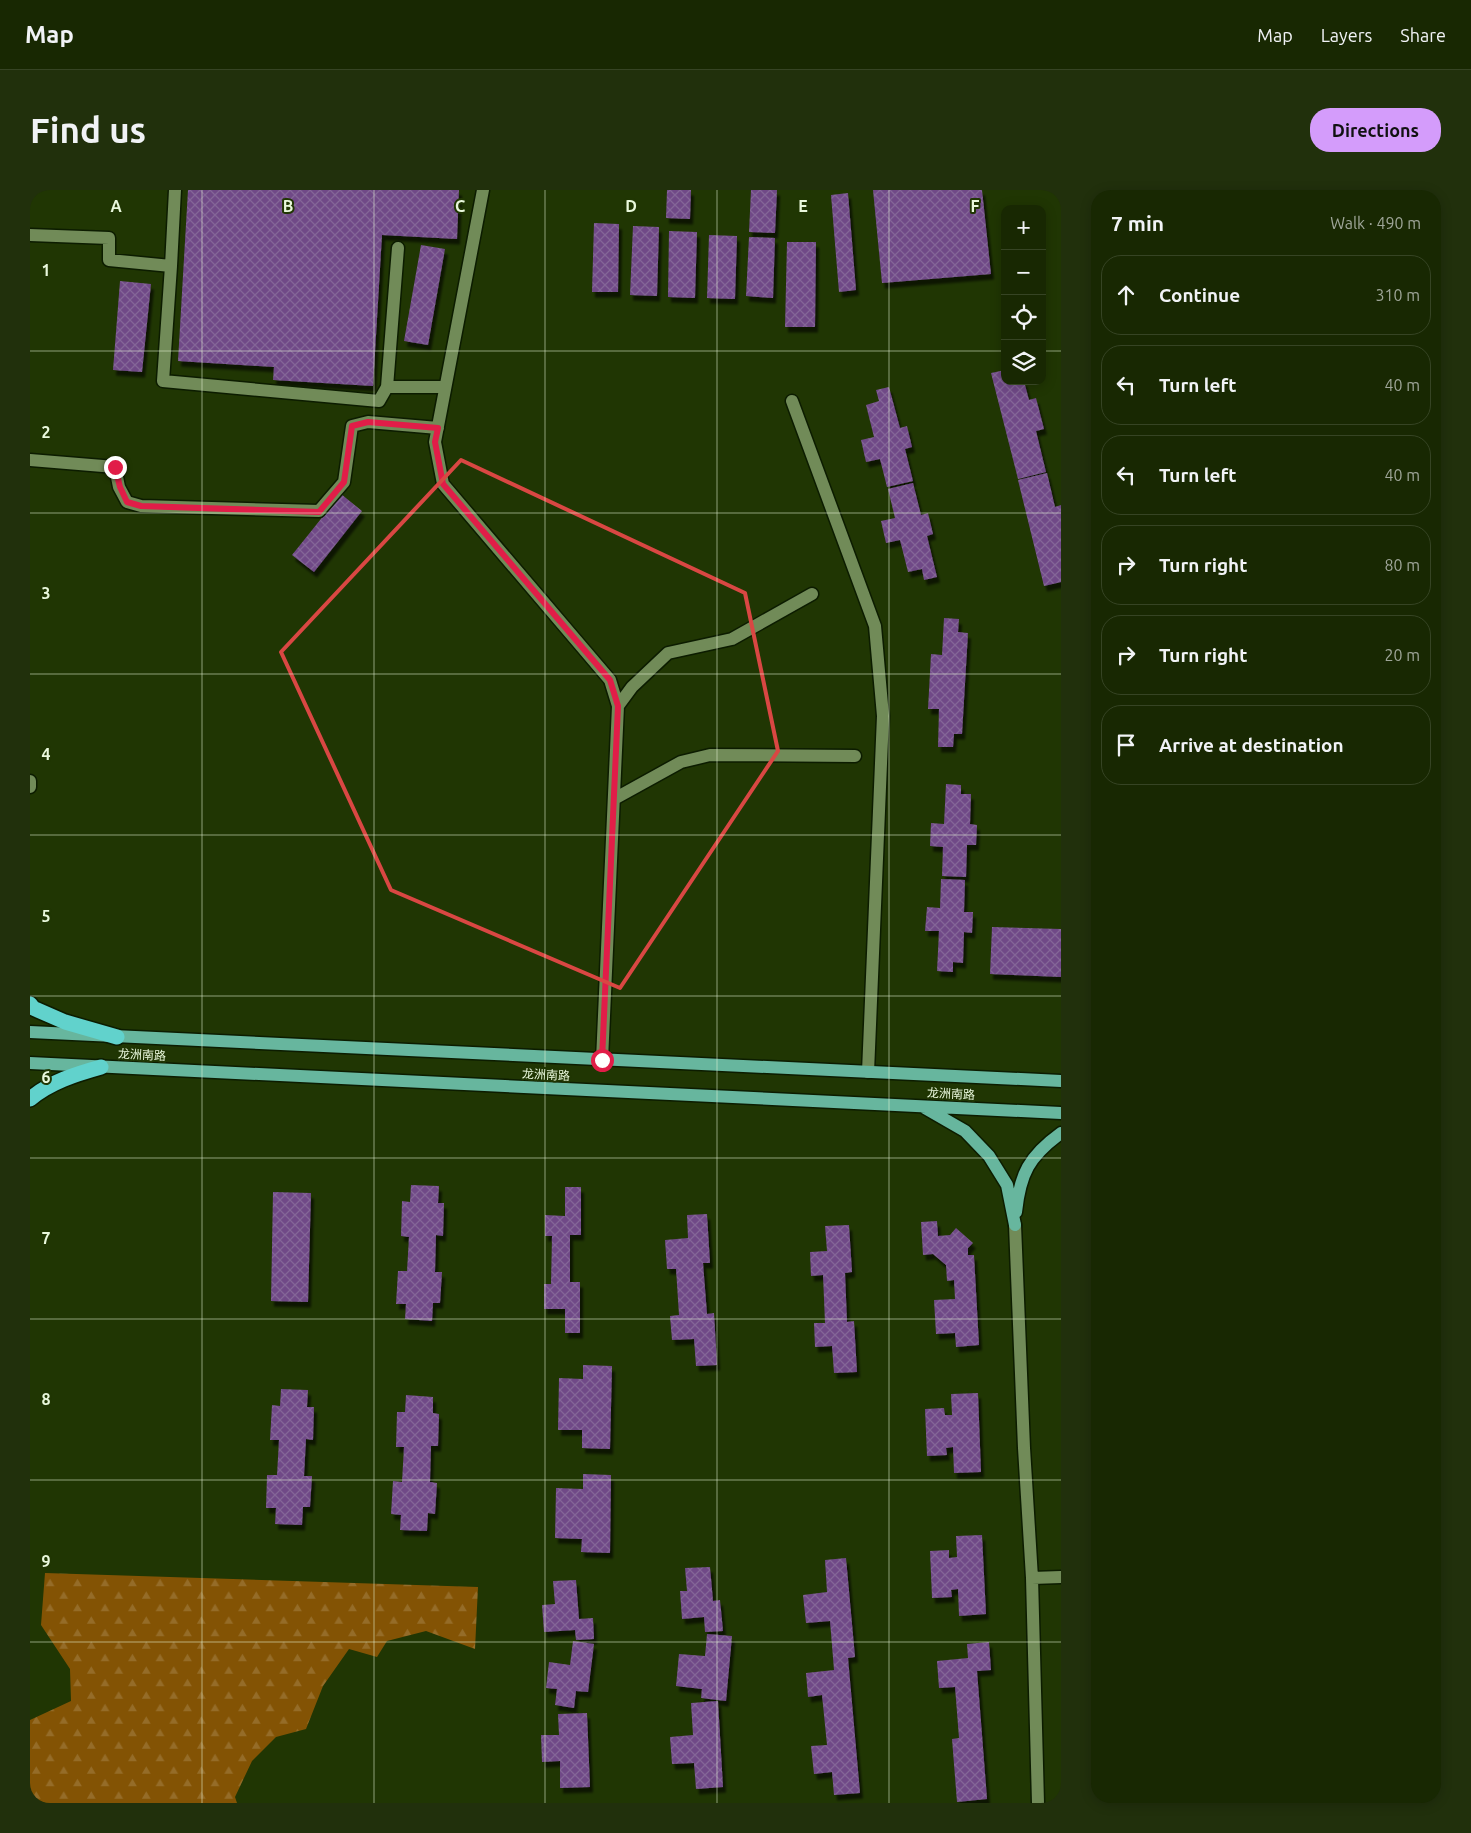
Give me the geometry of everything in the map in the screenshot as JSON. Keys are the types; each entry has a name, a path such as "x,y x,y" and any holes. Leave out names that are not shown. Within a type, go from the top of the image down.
{"highway":[{"path":"30,1004 33,1008 65,1022 117,1037"},
{"path":"30,1099 38,1092 72,1075 102,1067"}],"main road":[{"name":"龙洲南路","path":"30,1032 1061,1081"},
{"name":"龙洲南路","path":"30,1063 1061,1113"},
{"path":"922,1106 965,1131 989,1156 1007,1185 1015,1225"},
{"path":"1015,1225 1019,1188 1031,1161 1047,1143 1061,1133"}],"street":[{"path":"175,190 163,381 379,401 387,387 398,248"},
{"path":"483,190 435,442 443,484 610,680 618,706 602,1060"},
{"path":"30,235 109,238 109,260 171,266"},
{"path":"387,387 445,387"},
{"path":"792,401 875,626 883,716 868,1072"},
{"path":"30,460 115,467 120,487 127,502 141,506 319,512 344,482 352,426 368,422 438,428"},
{"path":"618,706 632,687 668,653 732,639 812,594"},
{"path":"614,798 681,762 710,755 855,756"},
{"path":"30,781 30,787"},
{"path":"1015,1225 1024,1448 1032,1578 1038,1803"},
{"path":"1032,1578 1061,1577"}],"highlighted area":[{"path":"461,460 745,593 778,751 620,988 391,890 281,652"}],"green space":[{"path":"45,1573 478,1587 475,1649 426,1631 387,1641 377,1657 349,1649 323,1686 306,1729 276,1737 252,1761 235,1797 237,1803 30,1803 30,1720 71,1701 70,1669 41,1625"}],"building":[{"path":"188,190 459,190 457,239 382,235 373,386 273,380 274,367 178,361"},
{"path":"667,190 691,190 690,219 666,218"},
{"path":"751,190 777,190 775,233 749,232"},
{"path":"873,190 982,190 991,274 882,283"},
{"path":"848,193 856,290 839,292 831,195"},
{"path":"594,223 619,224 618,292 592,292"},
{"path":"633,226 659,227 657,296 630,295"},
{"path":"669,231 697,232 695,298 668,297"},
{"path":"709,235 737,236 735,299 707,298"},
{"path":"749,237 775,238 773,298 746,296"},
{"path":"787,242 816,242 815,327 785,327"},
{"path":"421,245 445,249 428,345 404,341"},
{"path":"120,281 151,284 142,372 113,370"},
{"path":"1001,371 1001,385 1025,385 1029,400 1036,398 1044,429 1036,431 1046,472 1018,479 991,373"},
{"path":"889,387 900,428 907,426 912,447 905,449 913,481 887,487 880,459 866,462 861,440 874,437 866,405 879,401 876,390"},
{"path":"1047,473 1055,507 1061,505 1061,582 1044,586 1018,480"},
{"path":"913,483 921,515 928,513 933,534 927,536 937,577 924,580 922,569 908,572 900,540 886,543 881,521 895,518 888,489"},
{"path":"341,494 362,511 314,572 292,555"},
{"path":"944,618 959,619 958,632 968,633 962,734 954,734 953,747 938,747 939,709 928,709 931,654 942,655"},
{"path":"946,784 961,785 961,794 971,794 970,824 977,825 976,845 967,845 966,877 942,876 943,847 930,846 931,823 944,824"},
{"path":"941,879 965,880 964,912 973,912 972,933 964,932 963,963 953,962 953,972 937,971 939,931 925,931 927,907 940,908"},
{"path":"992,927 1061,929 1061,977 990,974"},
{"path":"411,1185 439,1186 438,1203 444,1203 443,1236 436,1235 435,1272 442,1272 440,1303 433,1303 432,1321 405,1319 406,1304 396,1304 398,1271 407,1271 409,1237 401,1236 402,1201 410,1202"},
{"path":"565,1187 581,1187 581,1235 570,1235 570,1282 580,1282 580,1333 565,1333 565,1309 544,1309 544,1284 551,1284 552,1236 545,1236 545,1215 565,1216"},
{"path":"273,1192 311,1193 308,1302 271,1301"},
{"path":"707,1214 710,1263 703,1263 707,1314 714,1313 717,1365 696,1366 694,1339 672,1340 670,1316 679,1315 676,1269 667,1269 665,1240 688,1238 687,1215"},
{"path":"937,1221 938,1236 950,1235 956,1228 973,1243 968,1248 968,1255 974,1255 979,1345 956,1347 955,1333 936,1334 934,1300 955,1299 954,1280 947,1281 946,1265 933,1254 923,1255 921,1222"},
{"path":"849,1225 852,1272 845,1273 847,1322 854,1321 857,1372 834,1373 832,1346 815,1347 814,1323 825,1323 823,1275 811,1276 810,1252 827,1251 825,1226"},
{"path":"583,1365 612,1366 610,1449 582,1448 582,1430 558,1430 559,1378 583,1379"},
{"path":"281,1389 308,1390 307,1407 314,1407 313,1440 306,1439 304,1476 312,1476 310,1507 303,1507 302,1525 275,1524 276,1508 266,1508 267,1475 277,1475 279,1440 270,1440 272,1405 280,1406"},
{"path":"978,1393 981,1472 954,1473 953,1447 946,1448 947,1455 927,1456 925,1409 944,1408 945,1415 952,1415 951,1394"},
{"path":"406,1395 433,1397 433,1413 439,1414 438,1446 431,1446 430,1482 437,1483 435,1514 428,1513 427,1531 400,1530 401,1515 391,1514 393,1481 402,1482 404,1447 396,1447 397,1412 405,1412"},
{"path":"583,1474 611,1475 610,1553 581,1552 582,1539 555,1538 556,1488 583,1489"},
{"path":"982,1535 986,1614 959,1616 958,1589 951,1590 952,1597 932,1598 930,1551 949,1550 949,1558 957,1557 956,1536"},
{"path":"846,1558 855,1657 848,1658 860,1793 834,1795 832,1772 814,1774 811,1746 827,1745 822,1695 808,1697 806,1673 834,1670 830,1621 806,1623 803,1595 827,1592 825,1560"},
{"path":"710,1567 713,1601 720,1600 723,1631 705,1632 704,1617 682,1619 680,1591 687,1591 685,1568"},
{"path":"576,1580 579,1619 593,1618 594,1639 576,1640 575,1630 544,1632 542,1605 555,1604 553,1581"},
{"path":"707,1634 732,1636 726,1701 701,1698 702,1689 676,1686 679,1654 705,1656"},
{"path":"573,1641 594,1644 588,1692 576,1691 574,1708 555,1705 557,1689 546,1688 549,1662 570,1665"},
{"path":"989,1642 991,1670 977,1671 987,1799 957,1802 952,1739 959,1738 955,1687 939,1688 937,1661 968,1658 967,1644"},
{"path":"718,1701 723,1787 696,1789 694,1763 672,1764 670,1737 693,1735 691,1703"},
{"path":"587,1713 590,1787 560,1788 560,1761 542,1762 541,1735 559,1735 558,1714"}],"route":[{"path":"115,467 120,487 127,502 141,506 319,512 344,482 352,426 368,422 438,428 435,442 443,484 610,680 618,706 602,1060"}]}
